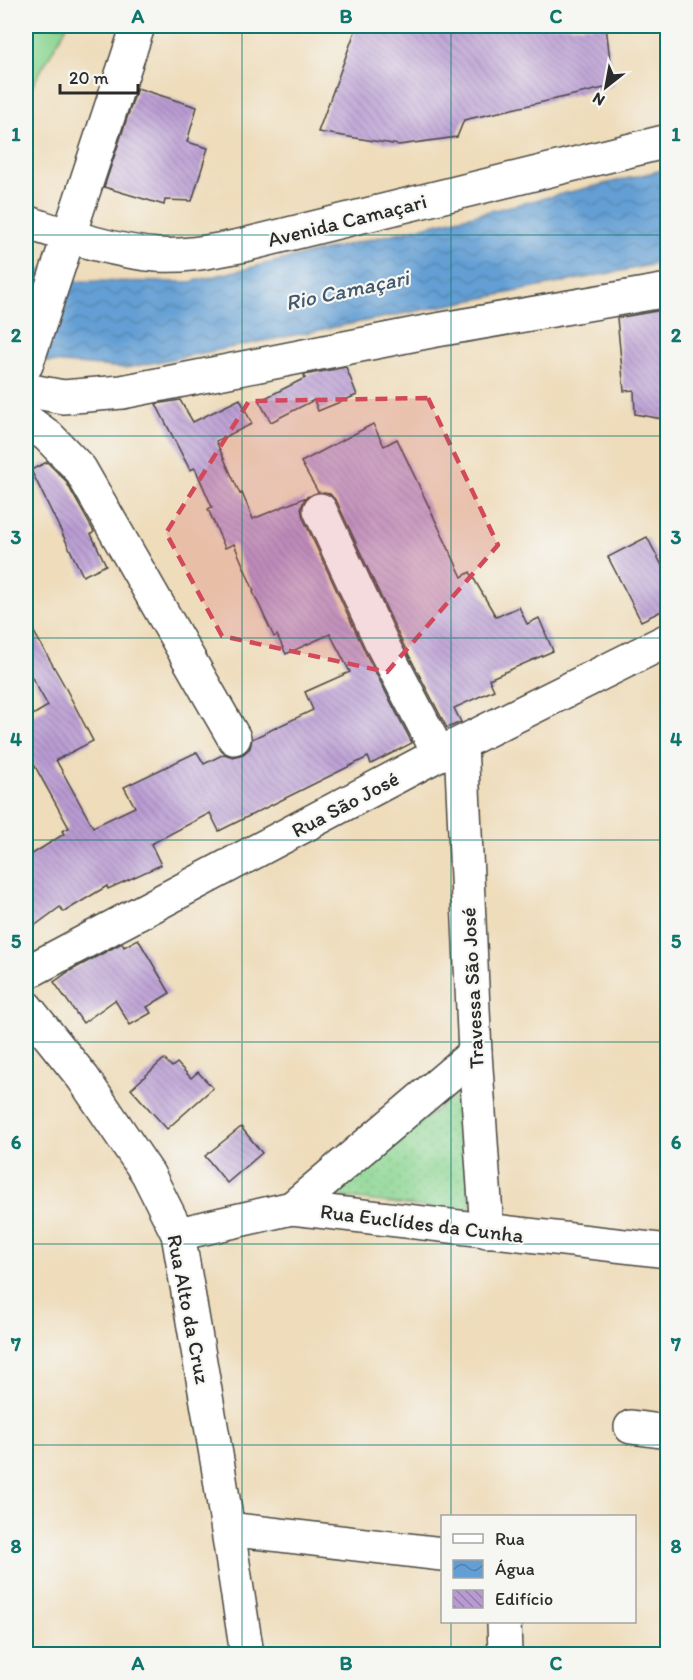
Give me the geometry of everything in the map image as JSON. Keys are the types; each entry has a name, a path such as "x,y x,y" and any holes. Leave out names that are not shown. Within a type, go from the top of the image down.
{"street":[{"path":"26,365 138,26"},
{"name":"Avenida Camaçari","path":"26,222 64,249 109,246 157,255 196,254 240,246 668,141"},
{"path":"26,390 63,397 122,392 431,331 668,290"},
{"path":"26,420 48,436 80,469 234,738"},
{"path":"320,510 384,648 450,749"},
{"name":"Rua São José","path":"26,973 450,749 668,640"},
{"name":"Travessa São José","path":"450,749 487,1231"},
{"name":"Rua Alto da Cruz","path":"26,1007 83,1078 148,1174 178,1234 247,1654"},
{"path":"292,1208 475,1053"},
{"name":"Rua Euclídes da Cunha","path":"178,1234 292,1208 668,1251"},
{"path":"631,1427 668,1432"},
{"path":"228,1529 441,1554"},
{"path":"504,1623 505,1654"}],"highlighted area":[{"path":"428,398 498,545 387,672 222,636 166,533 249,401"}],"green space":[{"path":"26,26 67,26 26,96"},
{"path":"464,1089 471,1213 325,1195"}],"water":[{"name":"Rio Camaçari","path":"667,169 667,262 126,368 26,360 26,264 67,281 190,282"}],"building":[{"path":"357,26 606,26 613,86 464,120 457,137 399,145 318,132"},
{"path":"137,88 197,107 187,142 208,148 192,201 165,200 164,205 104,187"},
{"path":"668,309 668,420 635,414 634,390 624,391 617,318"},
{"path":"346,367 357,395 318,411 314,400 271,422 259,401 305,378 304,375"},
{"path":"240,399 252,424 216,441 240,494 242,493 253,519 309,496 304,500 301,508 303,518 367,656 412,743 371,764 368,757 219,831 210,813 151,844 161,865 108,889 107,886 64,912 60,907 26,932 26,858 64,834 62,831 69,828 26,750 26,719 48,706 26,667 26,618 93,741 56,760 93,827 135,807 124,787 197,752 204,764 224,754 233,757 243,754 250,748 252,739 313,710 305,692 350,672 330,634 286,654 277,635 274,637 234,544 225,548 208,509 212,507 195,468 190,470 156,404 180,400 193,422"},
{"path":"373,424 384,446 397,439 462,577 470,572 496,617 519,607 527,624 539,618 553,651 489,679 494,690 454,708 461,722 447,728 401,640 337,502 330,494 318,492 301,462"},
{"path":"47,462 65,480 94,532 91,534 106,565 83,576 31,470"},
{"path":"647,537 668,577 668,608 641,621 608,557"},
{"path":"138,939 170,993 147,1007 151,1013 130,1025 115,1000 83,1023 54,982 122,943 124,947"},
{"path":"164,1059 172,1067 177,1063 191,1078 198,1072 213,1088 167,1129 131,1089"},
{"path":"241,1127 262,1153 227,1183 205,1156"}]}
